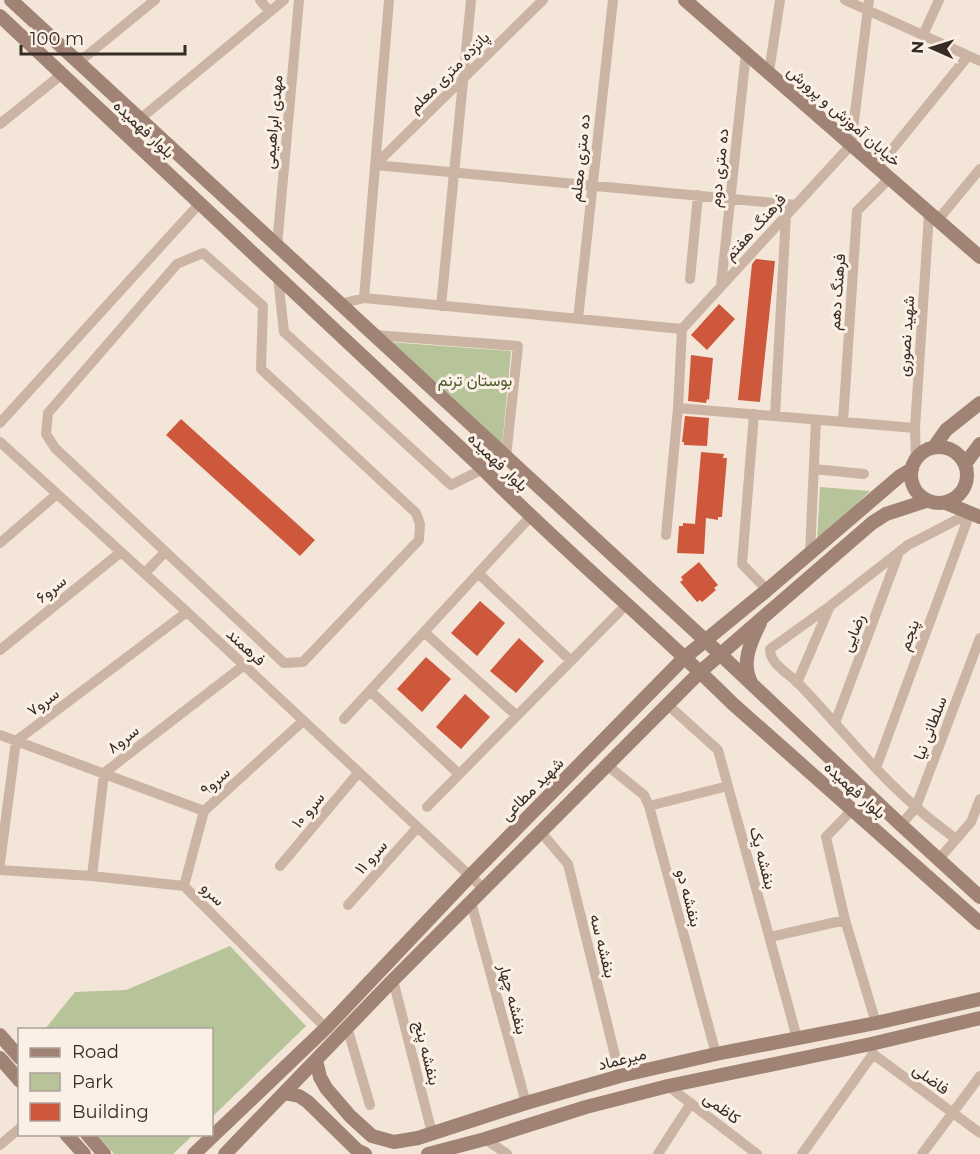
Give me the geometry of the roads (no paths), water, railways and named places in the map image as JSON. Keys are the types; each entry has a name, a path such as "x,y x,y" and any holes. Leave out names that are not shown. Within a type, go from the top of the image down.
{"street":[{"name":"بلوار فهمیده","path":"11,0 980,897"},
{"path":"79,62 155,0"},
{"path":"260,0 270,12"},
{"path":"140,119 284,0"},
{"name":"مهدی ابراهیمی","path":"277,246 299,0"},
{"path":"364,298 389,0"},
{"path":"441,306 471,0"},
{"name":"پانزده متری معلم","path":"375,165 543,0"},
{"name":"ده متری معلم","path":"578,319 613,0"},
{"path":"770,72 780,0"},
{"path":"845,0 868,5 922,35 980,61"},
{"path":"922,35 939,0"},
{"name":"خیابان آموزش و پرورش","path":"690,2 980,257"},
{"path":"851,145 868,5"},
{"name":"بلوار فهمیده","path":"0,16 483,469 530,517 733,704 980,923"},
{"name":"ده متری دوم","path":"721,286 746,52"},
{"path":"877,168 968,56"},
{"path":"0,124 61,75"},
{"name":"فرهنگ هفتم","path":"682,329 851,145"},
{"path":"375,165 796,205"},
{"path":"933,218 980,170"},
{"name":"فرهنگ دهم","path":"843,422 857,211 890,178"},
{"path":"690,279 698,195"},
{"path":"0,423 200,203"},
{"path":"775,416 786,215"},
{"name":"شهید نصوری","path":"914,464 933,218"},
{"path":"203,253 263,306 261,369 416,513 420,524 419,540 303,662 284,663 165,552 55,448 46,434 48,413 177,264 203,253"},
{"path":"278,278 284,332 451,486 483,469"},
{"path":"340,304 364,298 682,329 678,408 666,535"},
{"path":"374,336 518,346 506,457"},
{"path":"934,447 946,430 980,403"},
{"path":"678,408 915,428"},
{"path":"754,414 742,564 767,590"},
{"path":"810,554 816,420"},
{"name":"فرهمند","path":"0,442 145,573 484,889"},
{"path":"946,503 963,492 967,483 967,469 980,444"},
{"path":"975,515 946,503 926,501 912,484 914,464 927,450 944,447 960,456 980,487"},
{"name":"شهید مطاعی","path":"213,1136 326,1028 470,876 684,658 914,464"},
{"path":"814,469 864,474"},
{"path":"0,543 57,494"},
{"path":"225,1154 393,980 700,672 872,523 886,514 926,501"},
{"path":"956,839 916,807 876,768 797,682 773,660 770,649 831,606 908,544 975,515"},
{"name":"پنجم","path":"876,768 975,515"},
{"path":"344,719 530,517"},
{"name":"سرو۶","path":"0,650 121,552"},
{"path":"145,573 165,552"},
{"name":"رضایی","path":"835,723 898,554"},
{"path":"478,573 571,661"},
{"path":"427,807 626,605"},
{"path":"797,682 831,606"},
{"name":"سرو۷","path":"16,741 187,612"},
{"path":"757,689 750,682 747,661 751,643 762,619"},
{"path":"424,632 517,716"},
{"name":"سلطانی نیا","path":"901,825 916,807 980,638"},
{"name":"سرو۸","path":"92,876 104,774 243,666"},
{"path":"370,691 459,774"},
{"name":"بنفشه یک","path":"668,705 718,750 797,1038"},
{"name":"سرو۹","path":"184,886 204,811 303,721"},
{"path":"0,735 204,811"},
{"path":"0,863 16,741"},
{"name":"بنفشه دو","path":"608,766 644,795 649,806 716,1054"},
{"name":"سرو ۱۰","path":"280,866 359,772"},
{"path":"649,806 728,786"},
{"path":"939,859 971,822 980,799"},
{"path":"852,810 826,837 845,920 876,1023"},
{"name":"۱۱ سرو","path":"348,905 417,828"},
{"name":"بنفشه سه","path":"540,831 568,864 620,1076"},
{"name":"سرو","path":"0,870 92,876 184,886 326,1028"},
{"name":"بنفشه چهار","path":"471,902 526,1103"},
{"path":"770,937 845,920"},
{"name":"بنفشه پنج","path":"393,980 432,1133"},
{"name":"میرعماد","path":"316,1060 323,1084 350,1116 372,1136 394,1142 418,1138 620,1076 980,999"},
{"path":"898,1018 903,1036"},
{"path":"428,1154 586,1107 668,1086 872,1049 903,1036 980,1018"},
{"path":"347,1027 370,1105"},
{"path":"0,1035 18,1056"},
{"path":"802,1154 872,1049"},
{"name":"فاضلی","path":"872,1049 980,1133"},
{"path":"0,1058 18,1079"},
{"path":"922,1154 980,1076"},
{"path":"308,1102 307,1096 310,1090 323,1084"},
{"name":"کاظمی","path":"668,1086 757,1154"},
{"path":"284,1093 299,1096 308,1102 357,1150 365,1154"},
{"path":"658,1154 691,1103"},
{"path":"0,1145 18,1130"},
{"path":"68,1136 84,1154"},
{"path":"89,1136 104,1154"},
{"name":"شهید مطاعی","path":"194,1154 213,1136"},
{"path":"485,1138 507,1154"}],"park label":[{"name":"بوستان ترنم","path":"475,380"}]}
